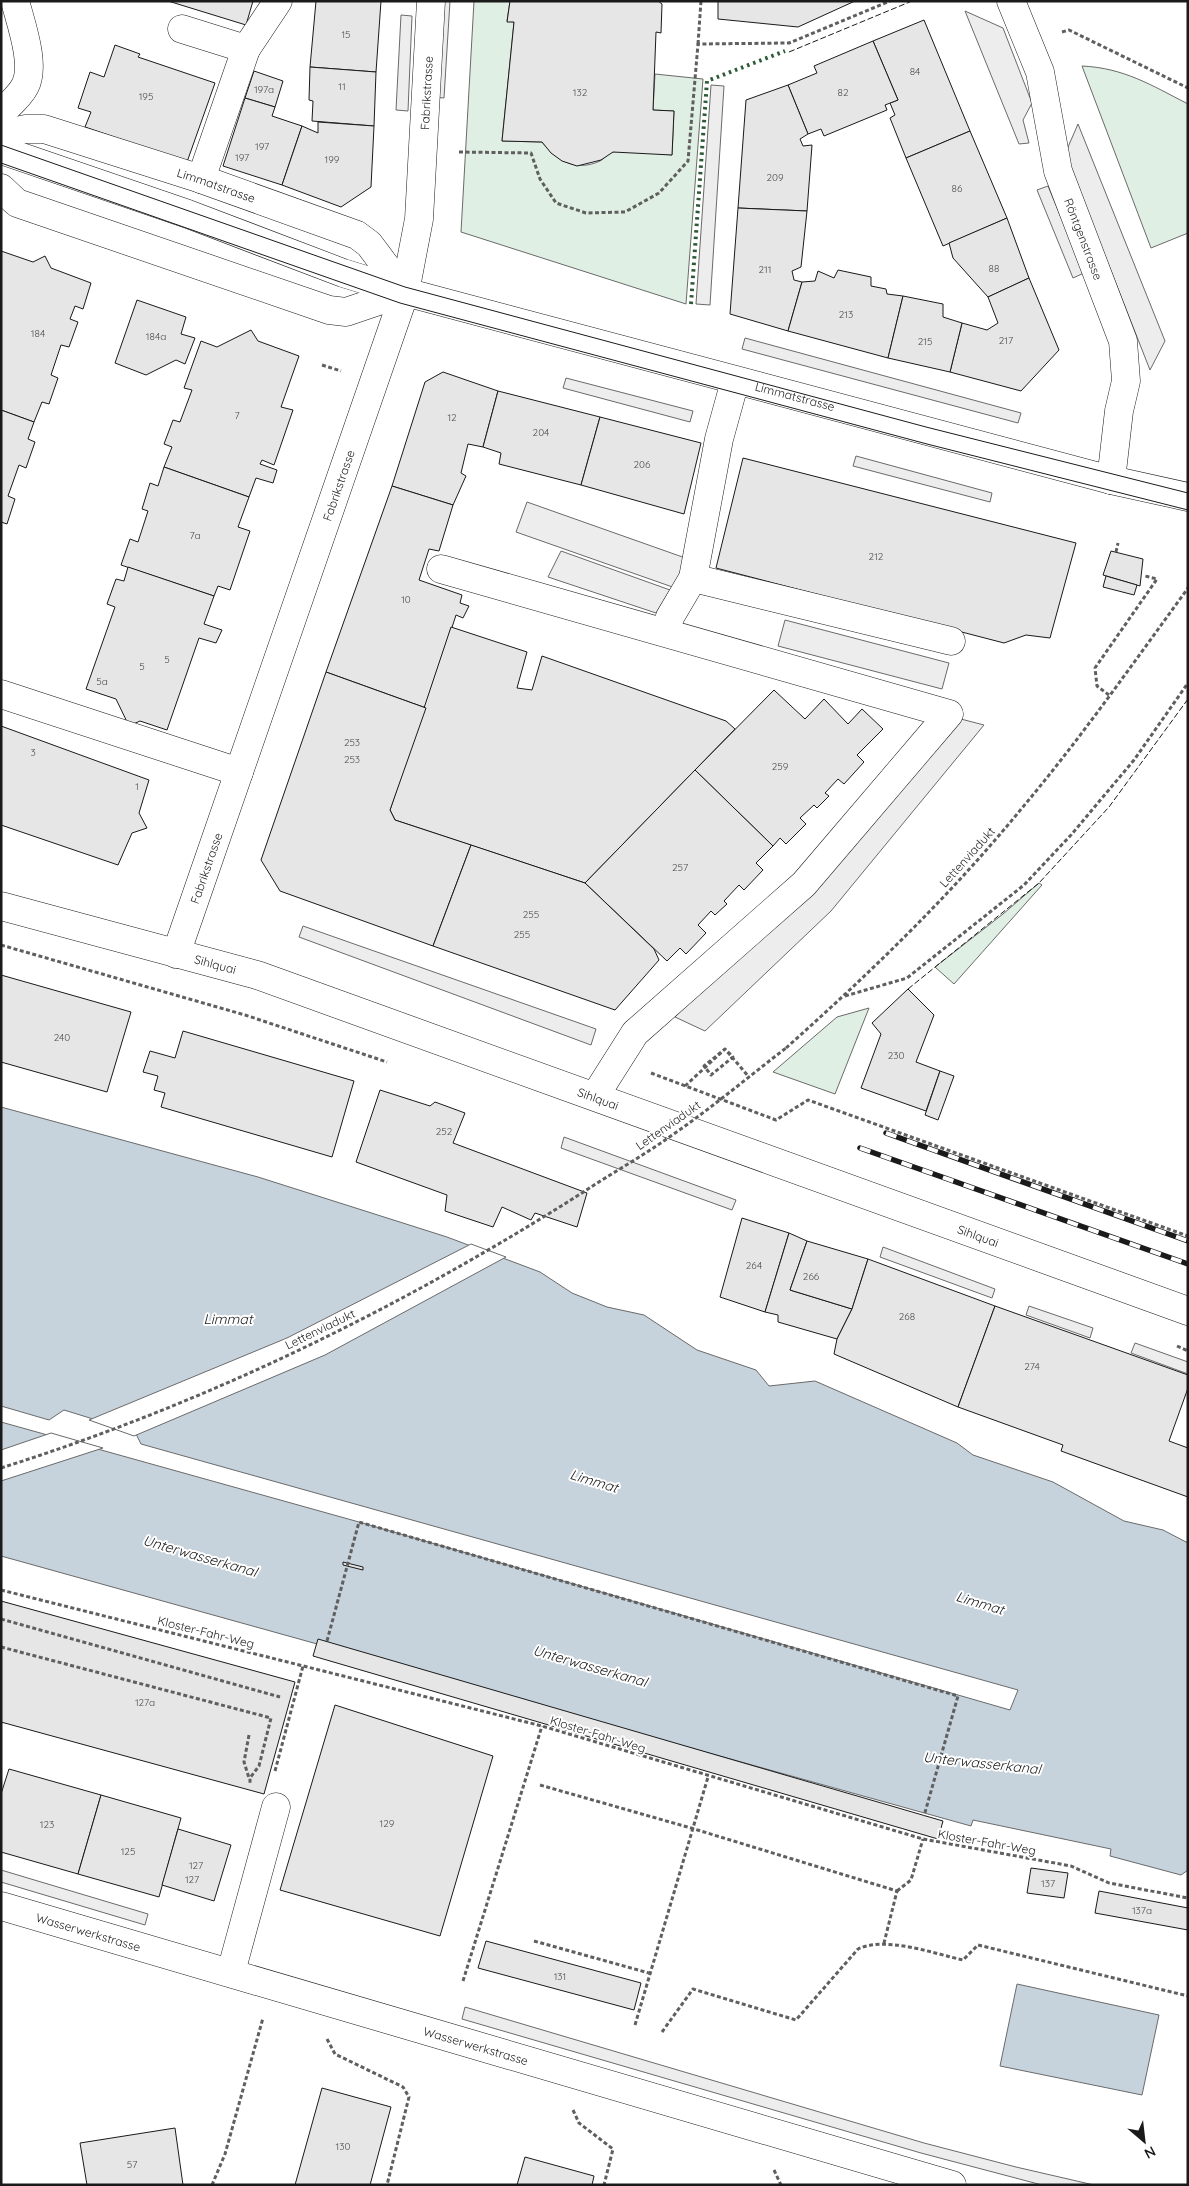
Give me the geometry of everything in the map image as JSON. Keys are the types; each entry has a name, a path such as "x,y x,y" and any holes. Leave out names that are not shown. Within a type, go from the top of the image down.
{"street":[{"path":"1,113 24,88 29,75 26,45 15,1"},
{"path":"201,179 246,50 278,1"},
{"name":"Fabrikstrasse","path":"176,954 405,292 419,219 431,1"},
{"name":"Röntgenstrasse","path":"1012,1 1040,72 1058,171 1123,342 1126,381 1119,411 1111,480"},
{"path":"182,29 246,50"},
{"name":"Limmatstrasse","path":"1,135 25,129 44,129 201,179 357,235 369,244 405,292"},
{"name":"Limmatstrasse","path":"1,150 188,214 343,273 405,292 1111,480 1188,497"},
{"path":"1,188 17,203 329,310 346,312 405,292"},
{"path":"665,632 670,617 693,578 719,439 735,381"},
{"path":"441,569 949,714 804,884 635,1032 595,1096"},
{"path":"693,578 951,642"},
{"path":"1,694 239,772"},
{"name":"Sihlquai","path":"1,906 257,975 1188,1311"},
{"path":"231,1972 276,1807"},
{"name":"Wasserwerkstrasse","path":"1,1906 952,2185"}],"path":[{"path":"456,152 531,153 540,179 556,203 586,214 625,212 659,193 688,161 701,1"},
{"path":"698,44 789,42 890,1"},
{"path":"1056,34 1069,30 1188,88"},
{"path":"322,365 345,372"},
{"path":"1116,552 1118,543"},
{"path":"1109,696 1097,686 1095,668 1157,579 1145,576"},
{"name":"Lettenviadukt","path":"1,1468 113,1430 255,1370 385,1307 524,1230 668,1138 786,1048 844,996 906,936 971,868 1022,808 1109,696 1188,588"},
{"path":"844,996 906,978 1024,885 1072,835 1134,760 1188,683"},
{"path":"1,946 245,1015 395,1065"},
{"path":"684,1086 704,1066 725,1049 732,1057 711,1075 704,1066"},
{"path":"704,1066 726,1049 749,1076"},
{"path":"618,1060 776,1120 808,1100 1188,1236"},
{"path":"638,1151 648,1154"},
{"path":"1169,1344 1188,1351"},
{"path":"327,1641 359,1522 958,1696 924,1816"},
{"name":"Kloster-Fahr-Weg","path":"1,1590 542,1726 708,1777 923,1839 1072,1866 1109,1883 1188,1898"},
{"path":"1,1619 280,1697"},
{"path":"1,1647 272,1718 259,1766"},
{"path":"274,1774 303,1666"},
{"path":"462,1981 542,1726"},
{"path":"249,1735 244,1762 250,1778"},
{"path":"635,2025 691,1828 708,1777"},
{"path":"540,1785 691,1828 897,1891"},
{"path":"884,1943 897,1891 911,1880 923,1839"},
{"path":"534,1940 649,1973"},
{"path":"662,2032 693,1989 796,2020 858,1949 869,1944 884,1943 963,1960 978,1945 1188,1996"},
{"path":"212,2185 224,2154 262,2024"},
{"path":"335,2054 403,2087 409,2097 387,2185"},
{"path":"579,2123 614,2149 604,2185"}],"green space":[{"path":"474,1 510,1 507,21 514,22 502,141 542,142 554,155 575,165 591,164 618,151 672,155 674,111 653,110 655,74 703,79 686,304 461,232"},
{"path":"1082,66 1097,67 1124,74 1149,84 1188,104 1188,233 1151,248"},
{"path":"1039,883 1042,885 954,984 935,967 1003,914"},
{"path":"869,1008 835,1094 773,1072 837,1017"}],"shaded area":[{"path":"440,1 450,1 444,98 433,97"},
{"path":"965,11 1003,28 1032,103 1023,120 1029,143 1019,144"},
{"path":"401,15 412,16 408,111 396,110"},
{"path":"711,85 724,86 710,305 696,304"},
{"path":"1078,124 1165,341 1150,370 1065,154"},
{"path":"1048,186 1084,273 1073,278 1037,190"},
{"path":"745,338 1021,413 1018,423 742,349"},
{"path":"566,378 693,411 690,422 563,388"},
{"path":"856,456 992,493 990,502 853,466"},
{"path":"527,502 691,560 681,590 516,532"},
{"path":"561,551 670,590 656,613 548,577"},
{"path":"785,620 949,663 942,689 778,646"},
{"path":"957,718 984,725 831,911 705,1031 675,1017 807,887"},
{"path":"303,926 596,1029 591,1045 299,937"},
{"path":"564,1137 736,1200 732,1210 561,1148"},
{"path":"883,1247 995,1289 992,1298 880,1257"},
{"path":"1029,1306 1093,1328 1090,1338 1026,1315"},
{"path":"1135,1343 1188,1362 1188,1374 1131,1353"},
{"path":"1,1870 148,1914 145,1925 1,1882"},
{"path":"465,2007 924,2143 1094,2185 1042,2185 921,2153 462,2019"}],"water":[{"name":"Limmat","path":"1,1107 258,1177 447,1237 540,1272 572,1293 607,1307 644,1315 697,1350 756,1370 769,1386 815,1381 957,1443 973,1455 1053,1482 1124,1521 1163,1530 1188,1543 1188,1870 1181,1875 1110,1856 1111,1849 973,1820 971,1826 1,1556 1,1422 359,1522 1010,1710 1018,1690 141,1444 135,1432 64,1410 49,1420 1,1406"},
{"path":"1017,1984 1159,2015 1142,2095 1000,2066"}],"pier":[{"path":"471,1244 506,1257 325,1355 134,1436 89,1420 287,1338"},
{"path":"51,1433 103,1448 1,1481 1,1450"}],"building":[{"path":"168,1 253,1 246,25"},
{"path":"316,1 381,1 376,72 310,67"},
{"path":"510,1 658,1 662,4 661,33 656,32 653,110 674,111 672,155 613,152 601,160 577,166 562,161 551,153 542,142 502,141 514,22 507,22"},
{"path":"718,1 855,1 798,27 718,19"},
{"path":"924,20 970,131 906,158 890,118 895,115 890,103 898,100 873,41"},
{"path":"873,41 898,100 885,105 887,110 824,136 821,129 808,134 788,85 817,73 814,66"},
{"path":"115,45 140,54 138,57 215,83 187,162 85,127 91,112 78,108 90,72 104,77"},
{"path":"310,67 376,72 374,126 312,121 313,101 309,100"},
{"path":"254,71 283,81 275,107 245,98"},
{"path":"788,85 808,134 800,139 803,146 812,145 807,211 738,208 746,100"},
{"path":"245,98 275,107 272,116 302,126 282,185 223,166"},
{"path":"318,122 374,126 371,187 341,207 282,185 302,126 318,133"},
{"path":"970,131 1007,218 943,246 906,158"},
{"path":"738,208 807,211 801,267 792,271 794,280 802,282 788,331 730,314"},
{"path":"1007,218 1029,278 988,297 953,258 949,243"},
{"path":"1,251 33,262 45,256 51,268 91,283 83,309 75,306 70,319 78,322 69,347 61,345 51,375 58,378 49,404 42,402 34,422 1,410"},
{"path":"838,270 871,277 871,286 886,289 887,294 903,296 888,358 788,331 802,282 815,281 818,271 834,278"},
{"path":"1029,278 1059,350 1021,391 950,372 962,323 987,330 998,323 988,297"},
{"path":"903,296 943,304 943,317 962,323 950,372 888,358"},
{"path":"137,300 186,317 181,334 195,338 185,364 176,360 146,375 115,363"},
{"path":"251,330 258,341 299,356 281,407 293,410 274,465 262,460 260,464 277,470 273,483 256,478 249,497 164,467 172,447 164,444 173,420 180,422 192,390 184,388 201,341 217,347"},
{"path":"443,372 498,391 483,447 468,444 461,473 466,476 453,505 392,486 425,382"},
{"path":"498,391 600,417 581,485 499,464 501,453 483,447"},
{"path":"1,410 34,422 28,439 35,442 26,468 19,465 8,496 15,499 7,524 1,522"},
{"path":"600,417 701,443 684,514 581,485"},
{"path":"743,458 1076,543 1050,638 1026,635 1004,643 716,568"},
{"path":"164,467 249,497 238,527 250,531 230,590 218,586 214,596 121,565 130,539 138,542 148,511 142,509 150,483 158,486"},
{"path":"392,486 453,505 439,551 429,549 419,580 462,595 460,603 469,606 463,618 456,615 426,708 326,672"},
{"path":"1111,551 1143,559 1140,586 1103,575"},
{"path":"128,567 214,596 204,624 222,630 216,643 199,638 167,730 140,721 129,726 116,699 86,689 115,607 107,604 116,579 124,581"},
{"path":"1106,576 1137,585 1134,595 1103,587"},
{"path":"451,627 527,652 517,688 532,690 542,656 726,721 735,729 585,883 395,820 390,810"},
{"path":"326,672 426,708 390,810 395,820 471,845 433,946 280,891 261,860"},
{"path":"774,690 805,719 824,699 848,724 862,709 883,729 857,755 864,762 844,784 838,779 825,793 829,796 817,808 814,805 800,818 806,824 786,844 780,838 773,846 695,770"},
{"path":"1,726 149,780 139,813 147,828 132,833 118,865 1,825"},
{"path":"695,770 773,846 756,863 763,870 744,890 739,885 724,901 727,904 715,915 711,911 698,925 706,933 686,954 680,948 667,961 585,883"},
{"path":"471,845 585,883 654,949 659,960 615,1010 433,946"},
{"path":"1,975 131,1012 107,1092 1,1062"},
{"path":"908,989 934,1015 916,1062 940,1071 926,1111 861,1088 881,1034 872,1023"},
{"path":"183,1031 354,1081 332,1157 161,1107 165,1093 154,1090 158,1076 143,1072 150,1051 175,1058"},
{"path":"940,1071 954,1076 938,1120 925,1115"},
{"path":"380,1090 430,1106 435,1102 465,1113 453,1143 587,1193 577,1227 535,1213 531,1220 502,1207 493,1227 445,1211 447,1195 356,1162"},
{"path":"742,1218 789,1233 765,1312 720,1297"},
{"path":"789,1233 807,1241 790,1290 852,1309 837,1339 778,1322 778,1315 765,1312"},
{"path":"807,1241 868,1259 852,1309 790,1290"},
{"path":"868,1259 995,1306 958,1407 834,1354 837,1339 852,1309"},
{"path":"995,1306 1188,1375 1188,1388 1169,1441 1188,1448 1188,1497 1061,1451 1063,1445 958,1407"},
{"path":"343,1562 363,1567 363,1570 343,1565"},
{"path":"1,1601 295,1682 264,1794 1,1722"},
{"path":"318,1639 943,1821 938,1839 313,1656"},
{"path":"335,1705 493,1756 440,1936 280,1890"},
{"path":"9,1769 101,1795 78,1874 1,1852 1,1794"},
{"path":"101,1795 181,1818 159,1897 78,1874"},
{"path":"178,1829 231,1845 214,1901 162,1885"},
{"path":"1031,1868 1068,1873 1064,1898 1027,1893"},
{"path":"1099,1891 1188,1908 1188,1930 1095,1913"},
{"path":"486,1941 641,1983 634,2010 478,1968"},
{"path":"322,2088 391,2107 370,2185 295,2185"},
{"path":"175,2128 183,2185 87,2185 80,2143"},
{"path":"525,2157 594,2176 592,2185 517,2185"}],"tram line":[{"path":"1,145 405,287 926,427 1188,493"},
{"path":"1,163 400,303 927,444 1188,510"}],"railway":[{"path":"886,1133 1188,1241"},
{"path":"860,1148 1188,1264"}],"hedge":[{"path":"691,304 707,81 785,51"}],"fence":[{"path":"789,52 912,1"},
{"path":"908,989 1039,883 1109,807 1188,699"}],"water label":[{"name":"Unterwasserkanal","path":"200,1556"},
{"name":"Unterwasserkanal","path":"590,1666"},
{"name":"Unterwasserkanal","path":"982,1763"}]}
